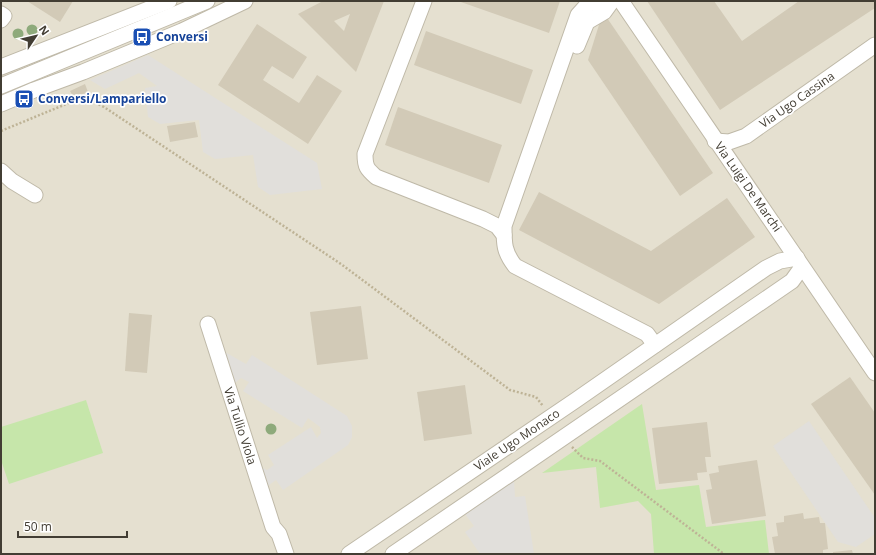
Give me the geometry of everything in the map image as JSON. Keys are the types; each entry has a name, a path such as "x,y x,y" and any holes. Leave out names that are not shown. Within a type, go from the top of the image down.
{"street":[{"path":"1,67 169,1"},
{"path":"1,86 207,1"},
{"path":"1,104 182,31 245,1"},
{"path":"424,1 366,154 365,165 376,177 483,219 497,226 504,235"},
{"path":"504,235 587,22 604,12 612,1"},
{"name":"Via Luigi De Marchi","path":"621,1 715,141 875,373"},
{"path":"587,2 578,15 504,226 505,246 508,256 516,266 647,334 655,345"},
{"path":"1,14 4,16 1,20"},
{"name":"Via Ugo Cassina","path":"715,141 729,142 746,136 875,45"},
{"path":"1,171 12,181 34,195"},
{"name":"Viale Ugo Monaco","path":"349,554 684,326 766,268 780,261 799,263 792,281 393,554"},
{"name":"Via Tullio Viola","path":"208,324 273,527 278,534 286,554"},
{"path":"684,326 697,345"},
{"path":"576,400 589,420"},
{"path":"465,475 479,495"},
{"name":"Via Tullio Viola","path":"273,527 271,536 276,554"}],"path":[{"path":"1,131 71,102 94,102 104,107 341,264 510,390 536,396 545,408"},
{"path":"570,444 583,458 600,460 724,554"}],"shaded area":[{"path":"1,1 875,1 875,554 1,554"},
{"path":"148,55 317,163 322,189 270,195 258,187 253,155 215,159 203,152 199,120 160,124 148,117 145,88 157,86 139,73 105,89 90,80"},
{"path":"225,352 246,364 252,355 347,416 352,426 352,437 348,445 283,490 276,480 269,485 268,488 261,467 267,470 274,465 268,455 311,427 317,438 321,433 320,427 308,418 302,428 243,391 249,382 241,378 235,383"},
{"path":"809,421 875,518 875,534 856,547 838,542 773,446"},
{"path":"514,480 515,497 525,496 534,554 480,554 465,532 474,526 465,514"}],"green space":[{"path":"86,400 103,453 9,484 1,460 1,427"},
{"path":"642,404 656,490 699,485 706,527 765,520 769,554 654,554 651,514 638,501 600,508 596,467 542,473"}],"building":[{"path":"27,1 73,1 60,22"},
{"path":"323,1 384,1 356,72 298,14","holes":["350,14 344,31 334,21"]},
{"path":"458,1 560,1 549,33"},
{"path":"647,1 714,1 742,41 799,1 875,1 875,8 720,110"},
{"path":"603,12 713,173 680,196 588,60"},
{"path":"257,24 307,57 293,79 272,66 263,80 299,103 317,75 342,91 308,144 218,85"},
{"path":"426,31 533,70 521,104 414,65"},
{"path":"85,84 88,92 74,98 70,91"},
{"path":"398,107 502,145 489,183 385,145"},
{"path":"195,122 198,137 170,142 167,126"},
{"path":"539,192 651,251 727,198 755,237 659,304 519,230"},
{"path":"361,306 368,359 317,365 310,312"},
{"path":"129,313 152,315 147,373 125,371"},
{"path":"850,377 875,413 875,495 811,404"},
{"path":"465,385 472,434 424,441 417,392"},
{"path":"707,422 711,457 705,457 707,472 697,473 698,480 659,484 652,428"},
{"path":"757,460 766,516 712,524 706,490 712,489 709,474 719,472 718,466"},
{"path":"803,513 804,519 819,517 820,523 825,523 828,549 823,550 823,554 775,554 772,537 778,536 776,523 784,522 784,516"},
{"path":"852,550 853,554 833,554 833,552"}],"place":[{"name":"Conversi","path":"142,37"},
{"name":"Conversi/Lampariello","path":"24,99"}]}
